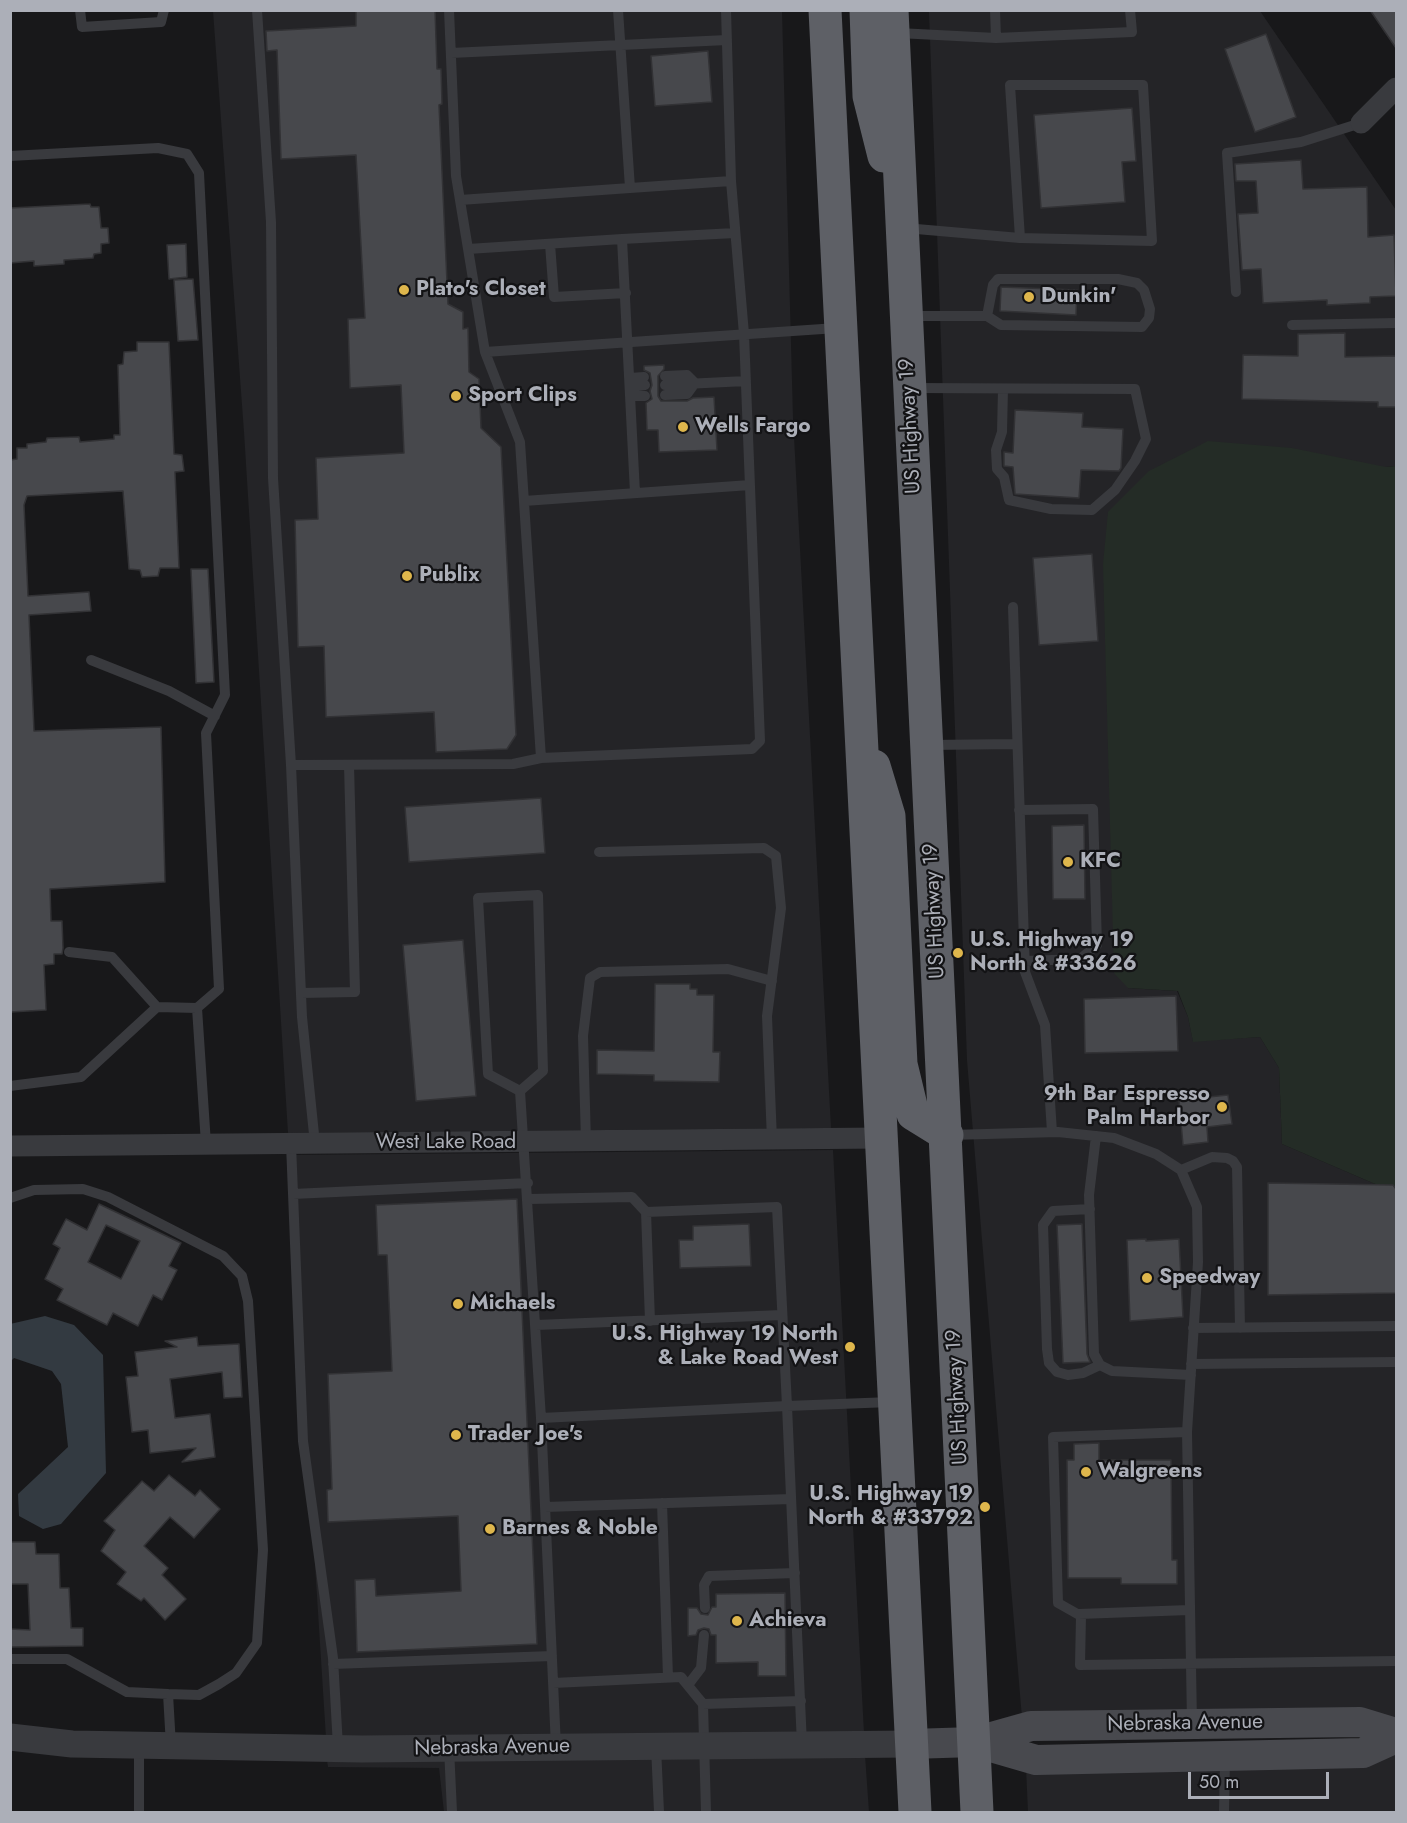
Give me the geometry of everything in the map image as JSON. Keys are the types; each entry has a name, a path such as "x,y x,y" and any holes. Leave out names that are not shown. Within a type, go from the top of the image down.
{"highway":[{"path":"825,10 914,1806"},
{"path":"866,10 869,96 902,228"},
{"name":"US Highway 19","path":"893,22 977,1812"},
{"path":"859,716 890,816 901,1064 913,1114 947,1135"}],"main road":[{"name":"Nebraska Avenue","path":"911,1744 974,1742 1031,1726 1360,1722 1396,1732"},
{"name":"Nebraska Avenue","path":"974,1742 1036,1760 1363,1753 1396,1738"}],"street":[{"path":"1360,123 1396,88"},
{"name":"West Lake Road","path":"10,1146 881,1138"},
{"name":"Nebraska Avenue","path":"10,1737 72,1744 338,1749 911,1744"}],"lane":[{"path":"80,10 82,27 161,22 164,10"},
{"path":"257,10 271,222 273,478 291,765 301,993 315,1143"},
{"path":"449,10 456,176 485,352 520,442 541,758"},
{"path":"618,10 630,188"},
{"path":"291,765 513,764 541,758 752,749 760,741 744,334 730,181 726,10"},
{"path":"995,10 996,38"},
{"path":"893,22 996,38 1132,32 1130,10"},
{"path":"451,53 727,40"},
{"path":"902,228 1020,238 1152,241 1143,85 1010,85 1020,238"},
{"path":"1236,292 1227,153 1301,142 1360,123"},
{"path":"10,156 158,148 187,154 200,173 225,694 206,734 219,989 197,1008 157,1007 81,1077 10,1086"},
{"path":"460,200 730,181"},
{"path":"468,249 735,233"},
{"path":"622,238 635,493"},
{"path":"550,244 554,297 626,293"},
{"path":"906,316 987,316 1001,325 1142,327 1150,309 1144,290 1137,283 1118,279 998,279 993,285 987,316"},
{"path":"1292,325 1396,323"},
{"path":"485,352 841,328"},
{"path":"687,375 694,383 687,394 665,385 687,375"},
{"path":"694,383 746,381"},
{"path":"631,387 645,386 631,387"},
{"path":"909,388 1135,389 1146,439 1135,461 1115,489 1092,510 1051,509 1010,500 1004,477 997,468 996,450 1002,432 1003,389"},
{"path":"524,501 750,485"},
{"path":"1013,607 1025,961 1031,992 1045,1025 1052,1132"},
{"path":"91,660 169,690 215,717"},
{"path":"926,745 1016,744"},
{"path":"301,993 355,992 349,765"},
{"path":"1019,810 1093,809 1097,945 1080,959 1025,961"},
{"path":"598,852 764,848 776,856 781,908 767,1016 772,1140"},
{"path":"538,895 543,1071 520,1091 488,1074 478,898 538,895"},
{"path":"69,952 112,957 157,1007"},
{"path":"586,1142 583,1036 590,978 600,972 728,969 772,981"},
{"path":"197,1008 206,1144"},
{"path":"520,1091 526,1143 536,1325 556,1747"},
{"path":"947,1135 1052,1132 1114,1138 1156,1154 1181,1170 1197,1207 1198,1262 1187,1432 1189,1663 1192,1723"},
{"path":"1096,1136 1089,1196 1094,1354 1100,1365 1112,1371 1396,1362"},
{"path":"291,1144 303,1441 333,1664 338,1749"},
{"path":"1181,1170 1212,1157 1227,1158 1237,1167 1240,1328"},
{"path":"293,1194 528,1183"},
{"path":"10,1198 34,1190 73,1189 83,1189 108,1197 223,1256 242,1276 248,1301 263,1550 257,1643 236,1673 199,1695 127,1692 67,1659 10,1659"},
{"path":"529,1199 632,1197 646,1212 650,1321"},
{"path":"646,1212 777,1207 802,1744"},
{"path":"1090,1209 1053,1211 1043,1225 1047,1349 1049,1363 1057,1372 1068,1375 1100,1365"},
{"path":"536,1325 782,1316"},
{"path":"1193,1328 1396,1326"},
{"path":"541,1418 894,1402"},
{"path":"1187,1432 1053,1437 1058,1603 1082,1616 1080,1665 1396,1661"},
{"path":"545,1508 791,1498"},
{"path":"662,1503 668,1677"},
{"path":"705,1608 704,1586 709,1576 795,1573"},
{"path":"1079,1614 1189,1610"},
{"path":"688,1685 701,1668 704,1635"},
{"path":"333,1664 552,1656"},
{"path":"553,1683 681,1677 703,1704 702,1745 706,1812"},
{"path":"168,1694 171,1746"},
{"path":"703,1704 801,1701"},
{"path":"139,1745 139,1812"},
{"path":"656,1746 659,1812"},
{"path":"449,1748 452,1812"},
{"path":"1224,1812 1225,1756"}],"shaded area":[{"path":"213,11 782,11 793,418 831,1128 288,1133 244,432"},
{"path":"929,11 1260,11 1396,210 1396,466 1386,467 1128,988 1177,991 1188,1017 1193,1041 1260,1037 1279,1068 1282,1144 1396,1193 1396,1721 1022,1718 967,1060"},
{"path":"1208,441 1292,448 1386,467 1396,466 1396,1193 1282,1144 1279,1068 1260,1037 1193,1042 1188,1017 1178,991 1128,988 1114,973 1103,564 1108,512 1149,471"},
{"path":"833,1150 864,1733 326,1738 289,1155"},
{"path":"45,1316 74,1325 103,1355 106,1473 61,1524 43,1529 19,1516 18,1494 68,1447 61,1384 52,1371 14,1358 11,1361 10,1324"},
{"path":"1396,1750 1396,1812 1028,1812 1026,1768"},
{"path":"865,1755 869,1812 444,1812 439,1768 328,1767 327,1760"}],"building":[{"path":"356,10 435,10 437,69 441,69 442,104 439,105 448,304 463,312 463,329 468,328 469,372 479,379 481,428 501,447 516,735 507,749 436,752 434,712 326,717 324,646 298,647 295,520 318,519 316,458 404,453 401,385 350,388 348,319 365,318 356,155 281,159 277,50 267,51 266,31 356,26"},
{"path":"1370,10 1396,10 1396,48"},
{"path":"1266,34 1296,117 1255,132 1225,49"},
{"path":"708,51 712,102 655,106 651,56"},
{"path":"1132,108 1136,161 1122,162 1125,202 1041,208 1034,115"},
{"path":"1301,160 1303,189 1367,187 1368,237 1394,235 1396,296 1370,297 1370,303 1327,305 1327,300 1263,303 1261,269 1242,270 1238,214 1258,213 1256,181 1236,181 1235,164"},
{"path":"90,204 91,207 99,207 101,228 108,228 109,243 101,244 101,253 94,254 93,258 64,260 64,264 34,266 34,261 10,263 10,208"},
{"path":"186,244 187,277 169,279 167,245"},
{"path":"193,279 198,340 178,341 174,280"},
{"path":"1001,287 1077,290 1076,315 1000,311"},
{"path":"1345,333 1345,357 1396,356 1396,407 1378,407 1378,402 1242,399 1243,355 1298,356 1298,334"},
{"path":"137,342 169,342 174,454 182,455 184,471 175,472 179,568 160,568 158,576 142,577 140,570 129,569 123,491 27,496 24,505 28,596 89,592 91,611 29,615 34,731 161,727 165,882 50,889 51,921 62,921 63,948 62,954 54,954 54,964 44,965 46,1010 10,1012 10,460 17,459 17,448 27,448 27,444 46,442 47,438 79,437 80,442 114,439 114,435 120,435 118,365 123,364 124,352 137,351"},
{"path":"664,365 664,369 658,376 658,396 661,401 687,401 693,398 714,397 717,450 659,452 658,430 647,430 646,403 652,399 650,391 652,385 650,373 644,370 644,366"},
{"path":"1015,410 1083,413 1082,427 1123,429 1121,468 1119,471 1081,470 1079,498 1015,494 1013,467 1004,466 1004,452 1013,453"},
{"path":"1092,554 1098,641 1039,645 1033,558"},
{"path":"191,569 208,569 214,682 196,683"},
{"path":"541,798 545,853 409,862 405,807"},
{"path":"1084,825 1085,899 1053,899 1052,826"},
{"path":"463,940 476,1096 416,1101 403,945"},
{"path":"655,984 690,984 690,989 697,989 697,995 714,995 713,1052 720,1052 719,1082 654,1081 654,1075 597,1074 597,1050 654,1051"},
{"path":"1176,996 1178,1051 1085,1053 1084,999"},
{"path":"1228,1095 1232,1124 1207,1127 1208,1142 1183,1145 1179,1100"},
{"path":"1268,1183 1393,1185 1396,1189 1396,1293 1268,1295"},
{"path":"517,1199 537,1644 357,1652 355,1580 375,1579 376,1596 461,1591 458,1516 328,1522 327,1490 332,1489 328,1374 392,1371 387,1255 378,1255 376,1205"},
{"path":"99,1204 181,1243 169,1266 177,1270 162,1300 153,1295 138,1326 113,1313 107,1325 57,1300 63,1289 45,1279 60,1248 53,1244 66,1219 87,1230","holes":["106,1225 140,1241 121,1279 88,1262"]},
{"path":"749,1224 751,1266 680,1268 679,1240 693,1240 693,1226"},
{"path":"1082,1224 1087,1354 1090,1362 1063,1363 1057,1225"},
{"path":"1146,1239 1146,1241 1179,1239 1183,1317 1130,1321 1127,1240"},
{"path":"197,1337 198,1346 239,1344 242,1397 224,1398 222,1372 170,1379 175,1418 210,1414 215,1457 182,1462 196,1448 150,1453 148,1430 132,1432 126,1377 138,1376 135,1352 177,1347 165,1341"},
{"name":"Walgreens","path":"1099,1443 1099,1460 1171,1460 1172,1560 1177,1560 1177,1584 1121,1584 1121,1578 1068,1578 1067,1460 1074,1460 1074,1444"},
{"path":"169,1475 195,1496 200,1490 220,1509 194,1538 170,1517 144,1546 168,1568 162,1575 186,1599 165,1620 144,1598 141,1601 117,1584 126,1572 101,1551 115,1530 104,1521 142,1481 154,1491"},
{"path":"10,1542 35,1542 36,1554 59,1554 60,1588 69,1588 71,1628 83,1628 83,1646 10,1647 10,1629 30,1630 28,1584 10,1584"},
{"name":"Achieva","path":"785,1593 786,1676 758,1676 758,1662 716,1663 716,1635 711,1635 709,1629 698,1630 696,1635 688,1636 688,1608 697,1608 701,1614 708,1615 712,1607 716,1607 716,1594"}],"place":[{"name":"Plato's Closet","path":"404,290"},
{"name":"Dunkin'","path":"1029,297"},
{"name":"Sport Clips","path":"456,396"},
{"name":"Wells Fargo","path":"683,427"},
{"name":"Publix","path":"407,576"},
{"name":"KFC","path":"1068,862"},
{"name":"U.S. Highway 19 North & #33626","path":"958,953"},
{"name":"9th Bar Espresso Palm Harbor","path":"1222,1107"},
{"name":"Speedway","path":"1147,1278"},
{"name":"Michaels","path":"458,1304"},
{"name":"U.S. Highway 19 North & Lake Road West","path":"850,1347"},
{"name":"Trader Joe's","path":"456,1435"},
{"name":"Walgreens","path":"1086,1472"},
{"name":"U.S. Highway 19 North & #33792","path":"985,1507"},
{"name":"Barnes & Noble","path":"490,1529"},
{"name":"Achieva","path":"737,1621"}]}
